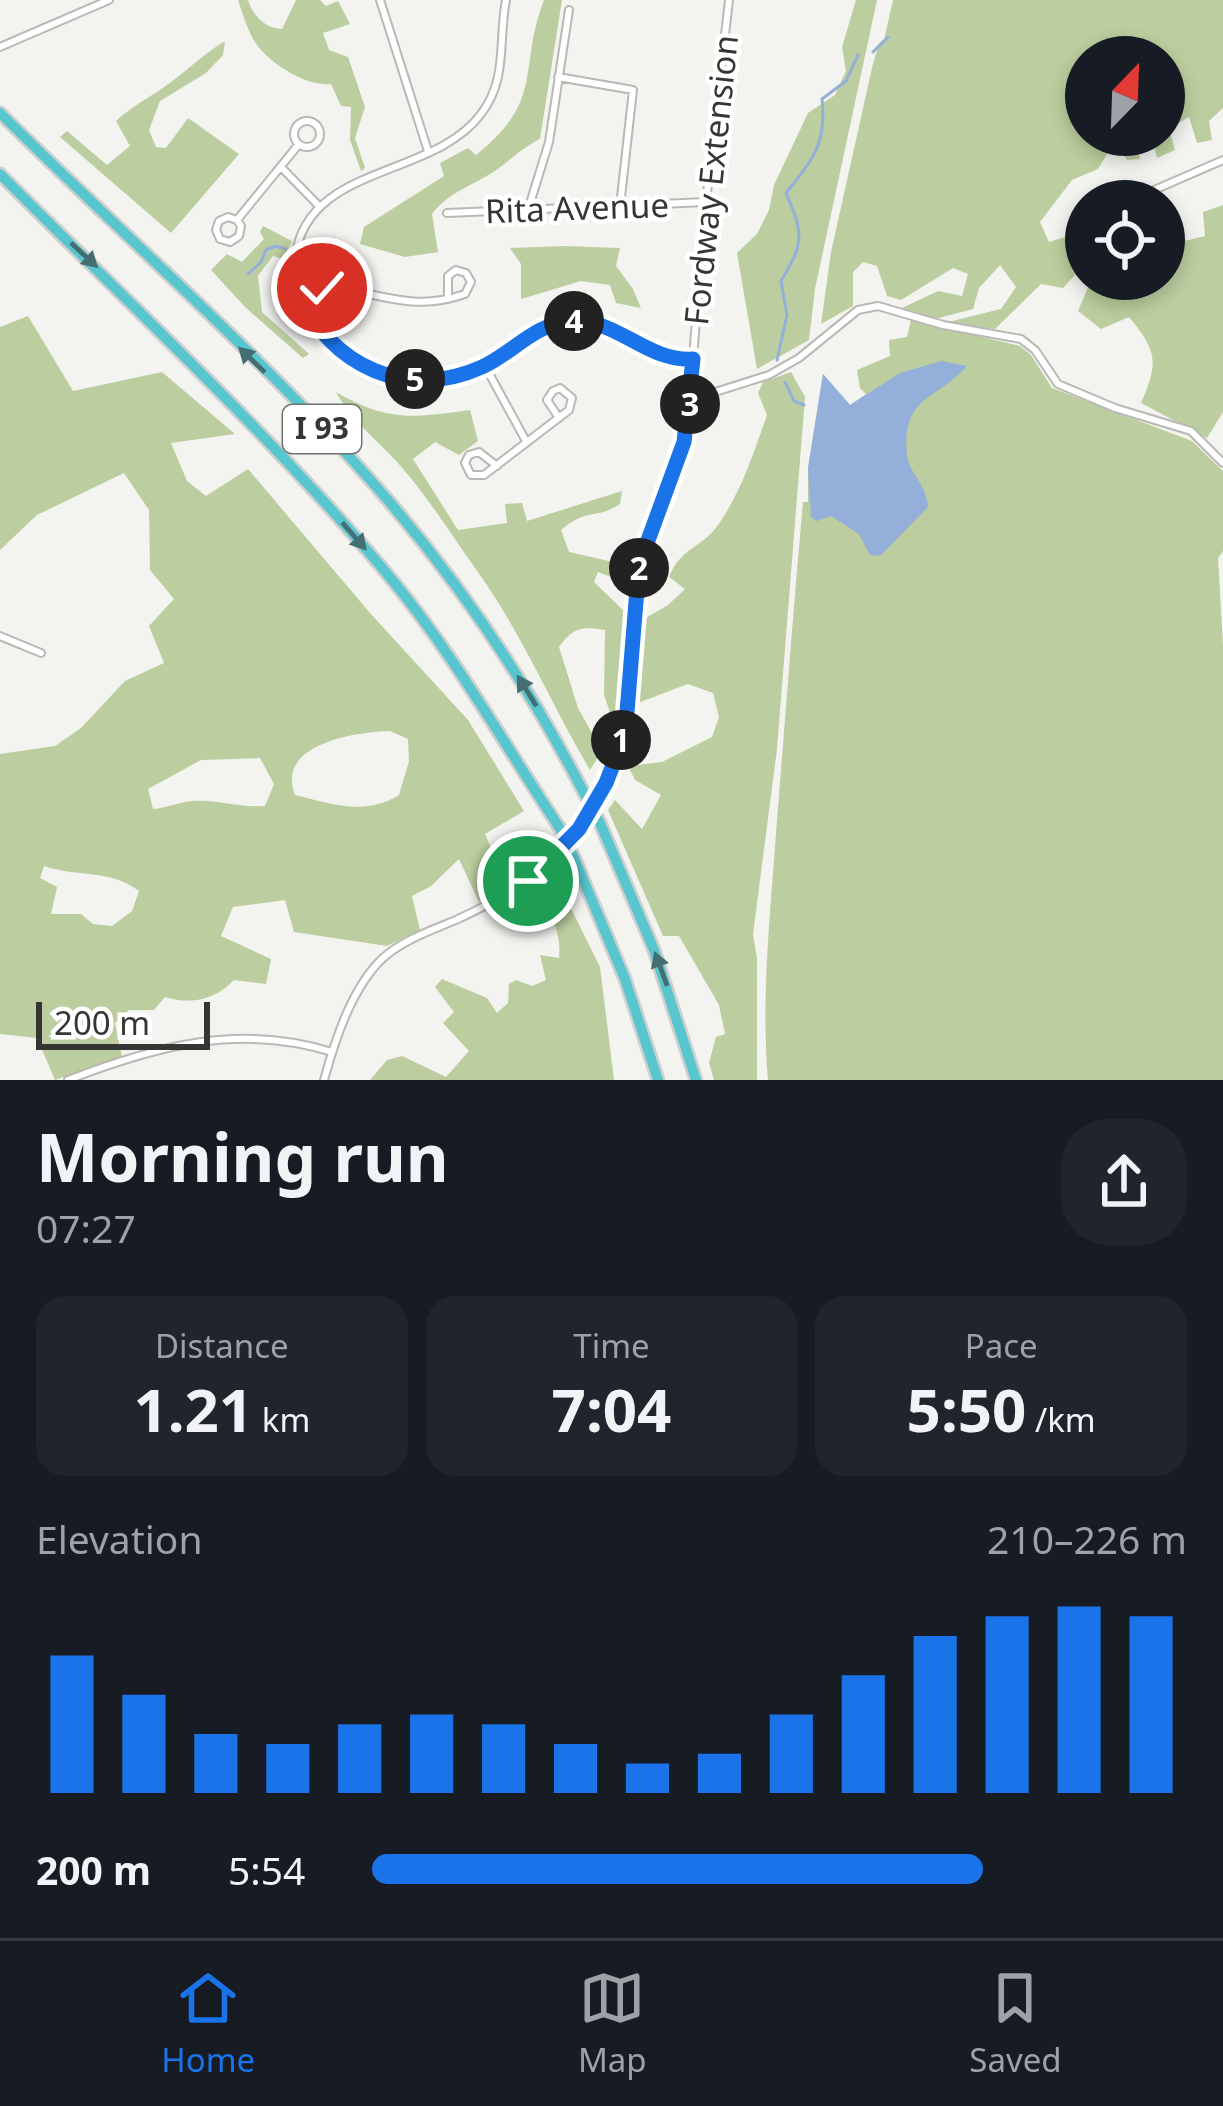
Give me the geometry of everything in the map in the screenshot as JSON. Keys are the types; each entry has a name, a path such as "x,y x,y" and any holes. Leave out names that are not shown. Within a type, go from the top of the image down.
{"highway":[{"name":"I 93","path":"0,113 298,405 385,497 499,647 599,824 654,950 696,1080"},
{"name":"I 93","path":"0,174 204,373 393,582 470,682 561,830 625,979 658,1080"}],"street":[{"path":"0,47 109,0"},
{"path":"380,0 428,152"},
{"path":"506,0 501,66 490,100 468,129 319,206 297,245 298,293 320,328 372,373 409,380 485,366 537,331 576,321 608,326 663,356 693,359"},
{"name":"Fordway Extension","path":"324,1080 364,982 385,956 528,881 565,847 611,771 625,725 639,565 680,458 690,400 729,0"},
{"path":"528,210 546,156 569,10"},
{"path":"558,77 633,90 620,206"},
{"path":"315,124 320,133 316,143 299,144 297,126 315,124"},
{"path":"237,220 299,144"},
{"path":"1177,180 1223,160"},
{"path":"281,167 319,206"},
{"name":"Rita Avenue","path":"447,213 706,202"},
{"path":"221,219 237,220 242,229 237,238 228,242 219,237 216,228 221,219"},
{"path":"298,293 336,287 402,303 448,299 469,290 471,279 466,273 456,270 448,276 448,299"},
{"path":"690,400 769,375 799,358 858,310 878,306 943,325 1021,339 1035,350 1058,384 1114,408 1190,431 1223,464"},
{"path":"485,366 527,442"},
{"path":"497,466 479,452 465,463 476,477 497,466 559,418 573,403 570,393 560,388 548,400 559,418"},
{"path":"0,636 40,653"},
{"path":"68,1080 173,1045 220,1037 260,1038 332,1052"}],"green space":[{"path":"238,0 248,0 260,20 282,29 296,0 320,0 326,6 338,1 350,24 323,33 329,50 348,57 365,107 355,138 365,168 361,171 350,140 351,107 341,106 331,84 301,78 263,52"},
{"path":"544,0 562,0 540,139 438,207 432,214 438,252 405,257 360,244 364,227 444,176 440,163 468,148 476,155 512,117 526,83"},
{"path":"856,0 877,0 815,289 809,340 757,369 737,253 757,234 808,113 835,95 846,71 842,47"},
{"path":"893,0 1223,0 1223,108 1209,121 1212,140 1197,143 1189,117 1185,119 1185,36 1065,36 1065,156 1106,156 1098,169 1065,180 1065,189 1040,222 1049,242 1065,237 1065,286 1041,284 995,329 948,322 1001,309 1016,287 1000,265 979,288 973,309 935,319 902,308 938,291 962,296 968,274 953,268 901,300 887,296 877,266 863,262 853,272 853,306 821,324 831,252 872,68"},
{"path":"225,41 223,55 206,73 160,101 149,130 156,147 166,148 188,118 239,154 171,233 60,137 67,131 107,165 130,146 116,121"},
{"path":"1223,205 1223,412 1207,438 1141,403 1151,377 1152,357 1129,317 1101,329 1078,311 1083,300 1185,300 1185,241 1205,236 1203,212"},
{"path":"263,226 292,241 283,259 273,256 258,276 262,312 309,354 303,358 211,270 227,254 242,262 264,239"},
{"path":"510,248 620,248 616,266 641,308 616,303 610,285 581,281 521,299 521,264"},
{"path":"28,316 73,391 162,372 235,434 171,443 187,481 206,496 248,469 468,720 524,811 485,834 505,881 479,902 459,859 431,886 412,896 420,930 387,946 294,932 285,900 233,907 221,936 271,959 266,984 234,980 202,999 165,997 154,1010 129,1010 115,1023 122,1057 55,1080 37,1038 0,1034 0,754 55,746 81,728 125,681 164,663 149,626 174,599 150,570 149,510 124,473 37,515 0,550 0,327","holes":["390,731 408,739 409,761 399,795 361,807 295,795 292,778 296,764 307,753 339,738","260,758 274,784 265,806 202,801 153,809 148,789 201,760","44,866 116,879 139,891 132,911 112,926 93,924 81,914 51,914 57,887 40,878"]},
{"path":"911,320 1020,346 1052,388 1192,441 1223,471 1223,551 1218,558 1223,645 1223,1080 768,1080 766,988 776,833 803,502 808,502 808,468 823,374 850,405 866,394 857,370 890,356 889,340 907,337"},
{"path":"791,372 805,397 777,749 753,934 757,1080 714,1080 709,1063 716,1037 725,1034 719,1005 679,936 663,936 608,810 615,800 642,829 661,795 635,780 628,766 662,762 712,737 719,717 713,693 688,684 635,704 639,622 685,589 669,577 680,559 713,531 735,497 767,415 758,393 763,382"},
{"path":"336,392 386,413 432,415 470,410 478,441 459,455 435,442 413,459 458,530 507,523 505,504 522,503 527,521 622,491 620,504 578,518 561,530 569,552 631,566 629,584 598,572 594,582 625,612 625,672 615,727 604,695 605,630 578,630 559,647 578,708 602,751 590,770 480,575 419,489"},
{"path":"553,872 600,967 614,1080 370,1080 387,1060 402,1056 446,1077 469,1051 443,1023 454,1012 435,987 442,979 487,998 497,1013 508,1003 509,984 516,980 532,986 546,980 540,955 559,958 558,938 534,886"}],"water":[{"path":"941,361 967,366 915,410 907,436 908,462 928,507 880,556 870,555 859,534 831,516 817,521 811,517 808,468 823,374 850,405 900,373"}],"waterway":[{"path":"873,52 888,37"},
{"path":"777,360 787,315 781,281 799,238 786,193 820,140 822,99 846,81 858,55"},
{"path":"248,274 266,250 285,249"},
{"path":"785,382 794,401 804,405"}],"route":[{"path":"322,288 298,293 313,320 356,362 389,378 421,379 478,369 537,331 576,321 608,326 663,356 693,359 684,442 639,565 627,712 618,752 579,829 528,881"}]}
